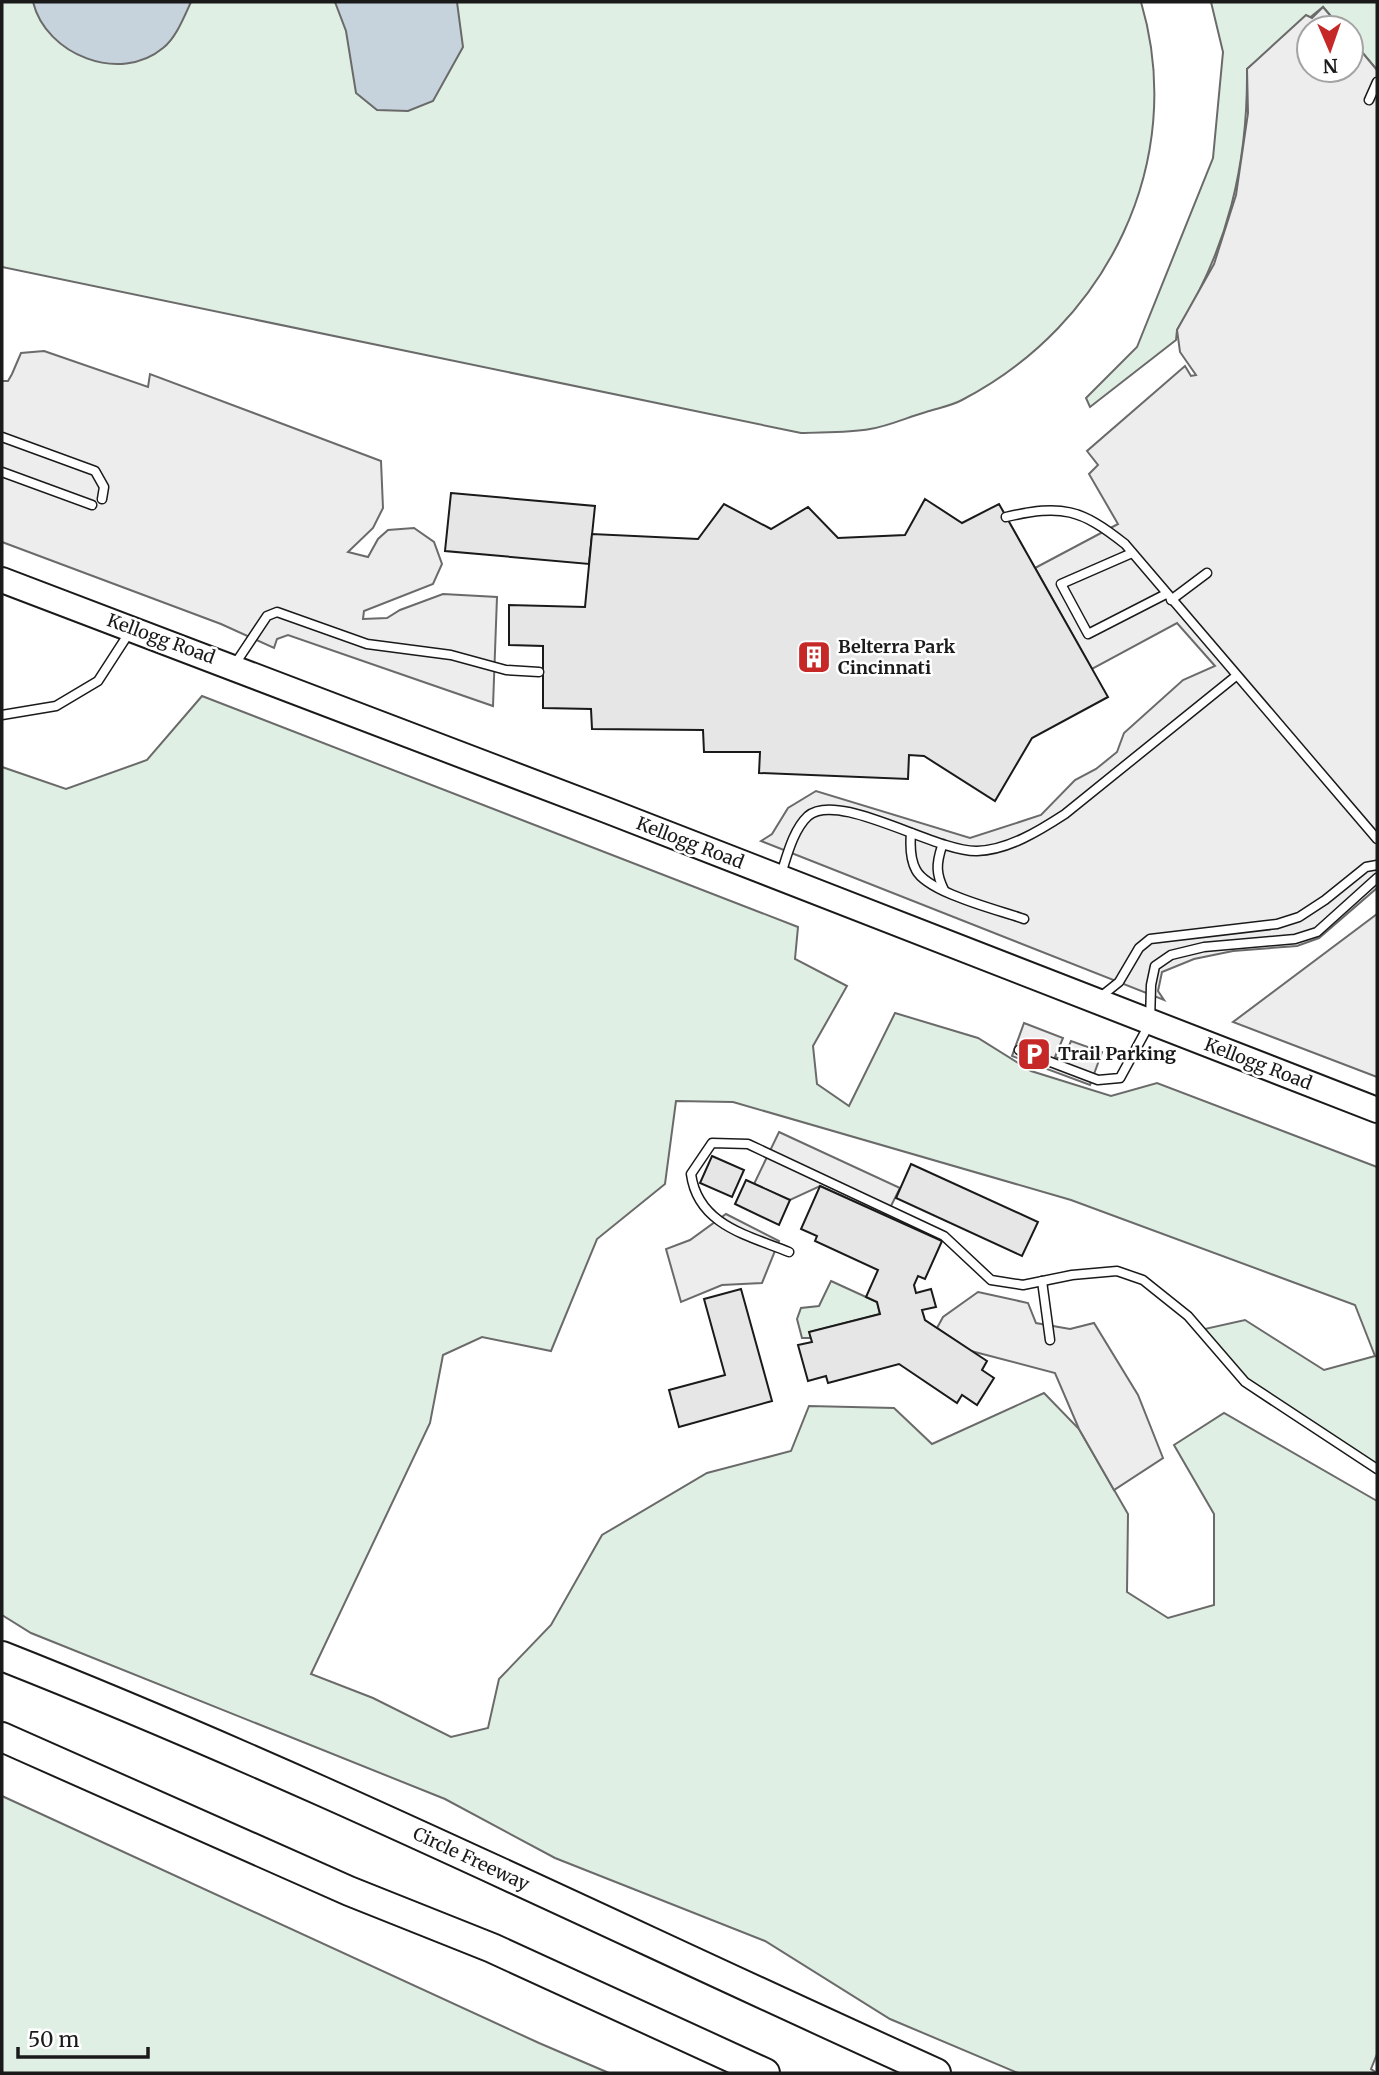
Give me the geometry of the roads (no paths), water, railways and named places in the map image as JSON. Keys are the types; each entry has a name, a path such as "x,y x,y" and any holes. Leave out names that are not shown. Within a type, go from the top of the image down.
{"highway":[{"name":"Circle Freeway","path":"2,1656 344,1798 677,1957 936,2073"},
{"path":"2,1737 349,1891 505,1953 765,2073"}],"main road":[{"name":"Kellogg Road","path":"2,580 780,877 1377,1110"}],"lane":[{"path":"1369,100 1377,82"},
{"path":"2,437 95,471 104,487 102,499"},
{"path":"2,472 92,505"},
{"path":"1006,517 1040,509 1067,512 1095,520 1132,553 1377,839"},
{"path":"1132,553 1060,584 1088,634 1168,597 1207,573"},
{"path":"234,667 267,616 277,612 367,644 452,655 506,670 538,672"},
{"path":"2,715 56,706 98,681 132,629"},
{"path":"780,877 800,825 809,814 823,810 861,815 942,846 979,851 1005,845 1039,831 1065,814 1236,676"},
{"path":"911,833 910,853 916,871 929,883 1024,919"},
{"path":"942,846 936,862 937,876 944,890"},
{"path":"1095,1001 1119,982 1139,948 1150,939 1277,924 1299,917 1366,867 1377,865"},
{"path":"1019,1050 1098,1080 1110,1080 1125,1074 1150,1023 1151,985 1155,966 1171,955 1204,947 1295,939 1317,932 1377,878"},
{"path":"789,1252 725,1224 702,1208 693,1189 691,1174 712,1143 748,1144 944,1236 969,1263 990,1280 1023,1285 1117,1271 1143,1280 1188,1316 1245,1382 1377,1469"},
{"path":"1042,1281 1050,1340"}],"place":[{"name":"Belterra Park Cincinnati","path":"814,657"},
{"name":"Trail Parking","path":"1034,1054"}]}
